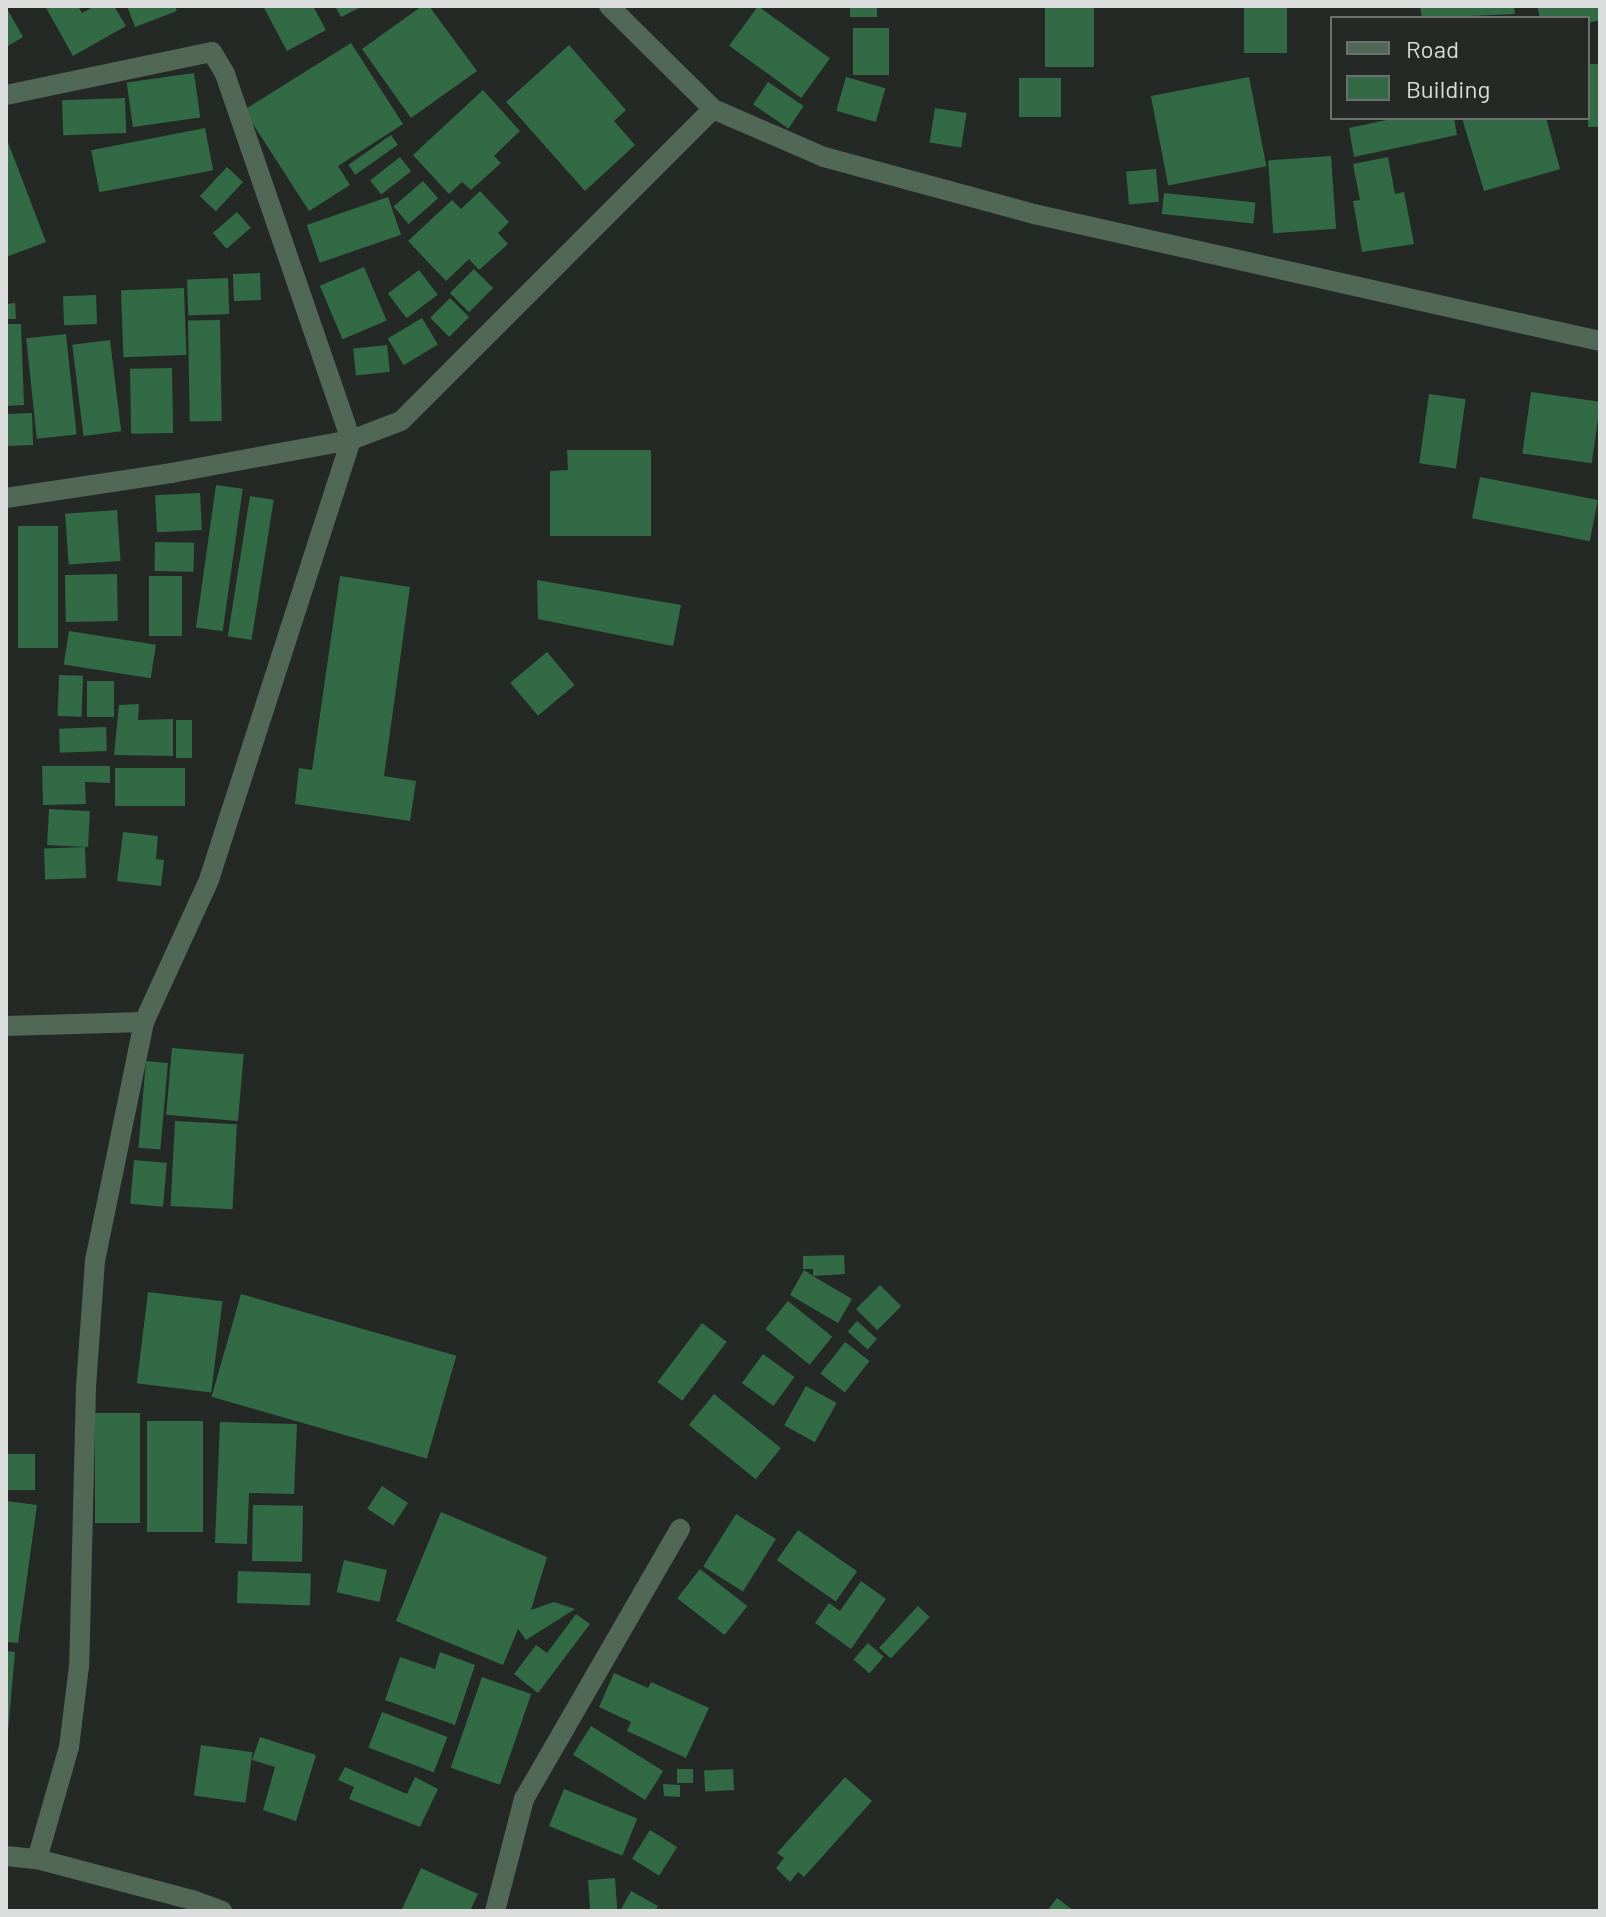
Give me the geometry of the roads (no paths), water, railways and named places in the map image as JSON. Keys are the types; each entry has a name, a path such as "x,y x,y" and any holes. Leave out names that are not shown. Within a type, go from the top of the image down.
{"street":[{"path":"609,6 713,109 824,157 1034,214 1600,341"},
{"path":"6,95 212,52 225,74 249,150 303,291 351,440 209,880 144,1022 95,1261 86,1388 79,1666 69,1747 37,1859"},
{"path":"6,498 171,473 351,440 401,421 713,109"},
{"path":"6,1026 144,1022"},
{"path":"495,1911 524,1799 680,1529"},
{"path":"6,1856 37,1859 192,1900 222,1911"}]}
